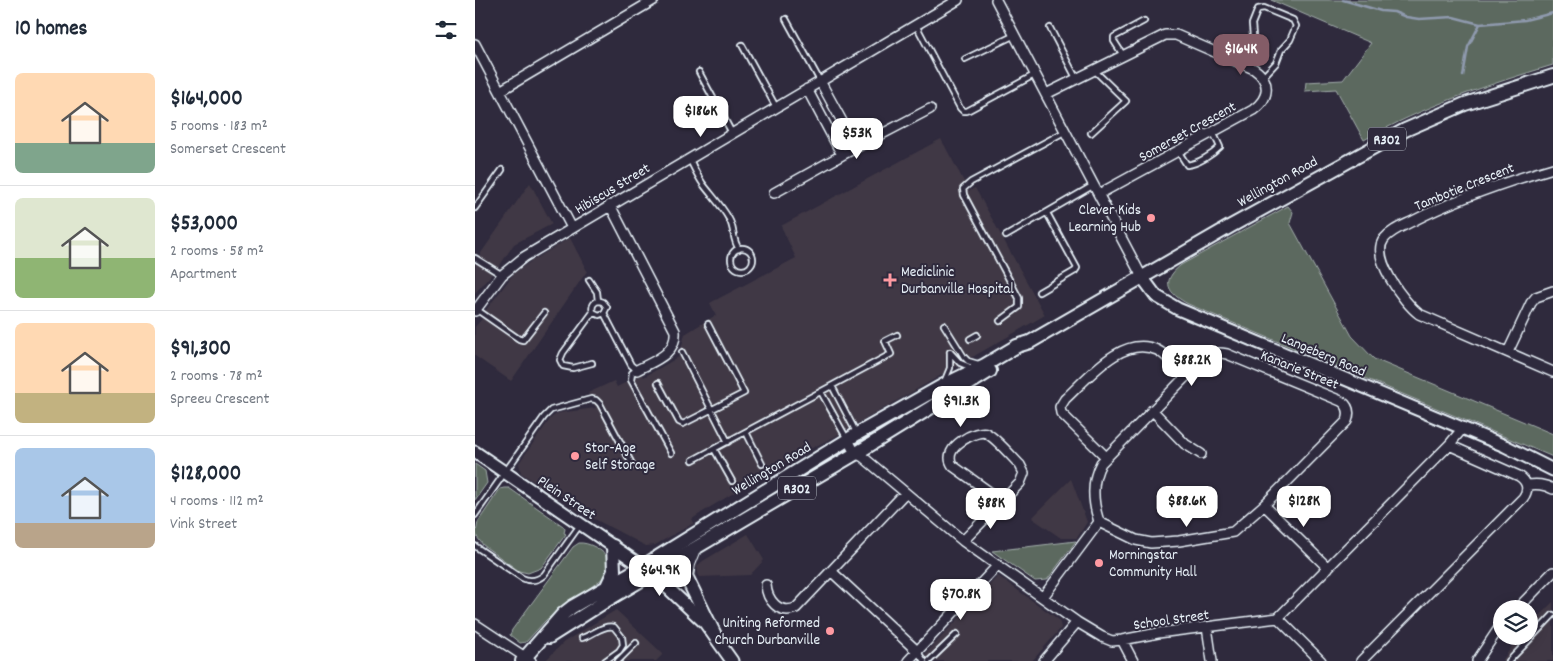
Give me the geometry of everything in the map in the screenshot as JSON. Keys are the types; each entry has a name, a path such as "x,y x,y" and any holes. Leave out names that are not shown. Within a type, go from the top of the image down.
{"main road":[{"name":"Wellington Road","path":"526,660 563,614 572,607 606,588 694,548 861,453 1017,346 1030,342 1405,130 1465,104 1553,76"},
{"name":"Langeberg Road","path":"1142,277 1156,296 1178,309 1505,446 1553,470"},
{"name":"Wellington Road","path":"542,640 556,633 648,570 852,437 942,386 985,368"},
{"name":"Langeberg Road","path":"1505,446 1527,452 1553,464"},
{"name":"Plein Street","path":"475,452 648,570 695,613 716,637 732,661"},
{"path":"606,588 615,571 613,546"},
{"path":"694,548 688,564 687,576 716,637"}],"street":[{"path":"500,91 654,0"},
{"name":"Hibiscus Street","path":"476,310 502,275 524,256 958,0"},
{"path":"996,0 1142,277"},
{"path":"1046,94 1159,37 1171,34 1254,69 1263,77"},
{"path":"475,44 571,228"},
{"name":"Somerset Crescent","path":"1099,194 1260,105 1266,94 1263,77"},
{"path":"820,81 856,147"},
{"path":"807,89 842,154"},
{"path":"773,193 842,154 930,109"},
{"name":"Tambotie Crescent","path":"1553,168 1493,186 1441,206 1393,231 1385,238 1381,245 1380,254 1401,296 1412,309 1427,318 1553,372"},
{"path":"610,205 675,331 674,344 669,352 637,370"},
{"path":"1508,352 1535,297 1553,290"},
{"path":"1105,457 1061,413 1060,406 1065,399 1105,362 1129,347 1157,350 1185,377"},
{"name":"Kanarie Street","path":"1099,522 1093,500 1097,468 1105,457 1185,377 1209,355 1218,353 1227,354 1341,401 1347,406 1349,414 1344,424 1264,505"},
{"path":"1151,410 1185,444 1201,454"},
{"path":"1321,661 1278,618 1449,445 1463,428"},
{"path":"963,541 1002,502 1022,480 1023,470 987,433 979,432 953,448 950,453 950,460 953,466 1002,502"},
{"name":"School Street","path":"852,437 861,453 905,493 963,541 1077,622 1107,640 1122,640 1157,633 1278,618"},
{"path":"1361,661 1527,492 1527,485 1519,476 1449,445"},
{"path":"1527,485 1538,484 1553,489"},
{"path":"765,585 773,604 782,610 789,611 798,606 905,493"},
{"path":"1043,597 1099,522 1116,532 1141,542 1179,541 1233,532 1264,505 1328,568"},
{"path":"908,661 998,565"},
{"path":"831,571 917,651"},
{"path":"1526,600 1553,572"},
{"path":"1044,661 1077,622"},
{"path":"475,624 526,660"},
{"path":"1207,627 1212,661"},
{"path":"1477,661 1493,637"},
{"path":"1122,640 1133,661"}],"lane":[{"path":"1242,64 1253,36 1252,24 1258,9 1264,8 1293,20 1296,26 1290,40 1281,50 1275,65 1263,77"},
{"path":"786,20 820,81"},
{"path":"1123,55 1114,36 1144,21"},
{"path":"916,25 963,111 967,111 1036,74"},
{"path":"1050,28 1077,79"},
{"path":"965,60 1015,35"},
{"path":"742,46 776,107"},
{"path":"1091,133 1126,101 1094,70"},
{"path":"699,72 732,133"},
{"path":"1000,321 1019,307 1019,298 964,195 963,189 971,182 1066,131"},
{"path":"1178,151 1187,165 1191,165 1220,147 1213,132"},
{"path":"689,158 703,184 715,197 729,219 735,244 739,249 749,250 753,256 751,266 745,270 737,269 733,264 733,253 739,249"},
{"path":"475,208 502,170"},
{"path":"1006,236 1094,185"},
{"path":"1039,292 1077,268 1047,213"},
{"path":"475,258 502,275"},
{"path":"589,280 597,292 598,301"},
{"path":"592,363 569,368 563,366 561,360 563,353 593,312 593,306 598,301"},
{"path":"593,312 599,315 604,313 607,307 598,301"},
{"path":"476,310 523,340 544,313"},
{"path":"604,313 631,365 637,370 632,374 631,380 671,453"},
{"path":"658,383 681,424 685,424 743,394 744,391 708,324"},
{"path":"944,325 964,357 972,363 985,368"},
{"path":"693,460 891,354 885,341 897,334"},
{"path":"970,339 977,335"},
{"path":"682,352 728,442"},
{"path":"942,386 950,368 950,352 960,363 968,368 985,368"},
{"path":"832,386 852,437"},
{"path":"821,392 852,437"},
{"path":"475,515 503,472 551,410 591,399 596,400 600,404 633,466"},
{"path":"746,432 763,464"},
{"path":"714,449 732,481"},
{"path":"475,546 522,578 536,580 544,574 581,524"},
{"path":"1509,661 1553,615"},
{"path":"582,638 591,636 607,626 614,627 622,637 623,645 619,651 605,661"},
{"path":"929,661 957,634"},
{"path":"618,661 636,643"},
{"path":"917,651 924,661"}],"shaded area":[{"name":"Mediclinic Durbanville Hospital","path":"941,139 969,191 975,188 1045,315 834,437 792,458 712,506 692,519 694,523 655,545 646,546 570,506 575,503 541,486 521,473 519,463 551,418 558,413 596,408 588,393 614,381 617,387 642,374 644,377 679,357 685,334 716,315 710,303 796,258 781,226"},
{"path":"530,183 552,224 514,244 500,265 475,293 475,253 479,256"},
{"path":"570,238 587,271 511,381 475,356 475,327 515,272"},
{"path":"1071,479 1087,522 1077,538 1061,538 1032,518"},
{"path":"748,534 764,560 750,575 699,577 697,566"},
{"path":"998,576 1059,620 1061,628 1032,661 919,661"},
{"path":"1553,602 1553,661 1502,661 1513,645 1538,645 1538,617"},
{"path":"616,610 663,654 656,661 545,661 564,642"}],"green space":[{"path":"1271,0 1553,0 1553,65 1456,97 1364,140 1336,89 1305,91 1306,82 1343,80 1371,43"},
{"path":"1288,206 1293,212 1290,223 1352,336 1374,359 1553,434 1553,457 1188,304 1171,291 1169,287 1170,277 1181,265"},
{"path":"475,464 485,471 487,483 475,500"},
{"path":"509,488 565,529 564,533 566,534 541,568 528,573 519,571 483,545 477,537 478,522 500,489"},
{"path":"1076,541 1047,580 1035,581 992,551"},
{"path":"579,543 595,547 606,556 609,568 606,576 546,620 526,642 520,643 510,635 512,630 573,547"}],"waterway":[{"path":"1343,0 1381,11 1394,12 1406,17 1419,19 1453,17 1480,24 1525,20 1553,13"},
{"path":"1463,76 1468,47 1480,24"}],"place":[{"name":"Clever Kids Learning Hub","path":"1151,218"},
{"name":"Mediclinic Durbanville Hospital","path":"890,280"},
{"name":"Stor-Age Self Storage","path":"575,456"},
{"name":"Morningstar Community Hall","path":"1099,563"},
{"name":"Uniting Reformed Church Durbanville","path":"830,631"}]}
